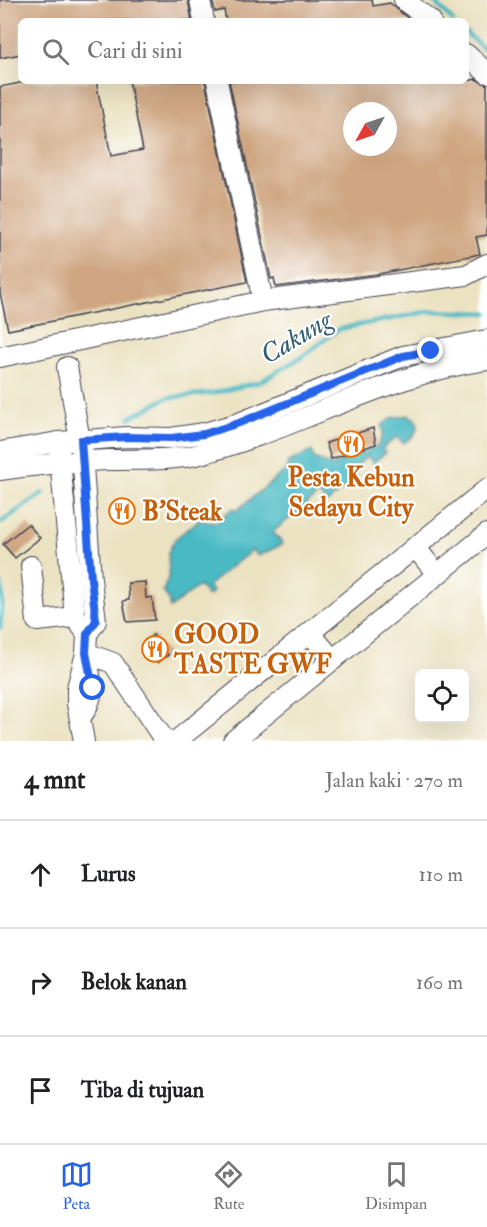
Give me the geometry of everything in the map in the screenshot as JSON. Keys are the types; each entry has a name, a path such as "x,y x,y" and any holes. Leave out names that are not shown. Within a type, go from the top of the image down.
{"street":[{"path":"200,0 203,18"},
{"path":"405,0 427,18"},
{"path":"469,57 487,73"},
{"path":"218,84 263,301"},
{"path":"0,357 263,301 466,275 487,264"},
{"path":"0,452 58,442 126,437 171,438 204,434 239,423 403,356 487,340"},
{"path":"0,470 60,462 174,458 195,455 256,436 378,389 453,367 487,360"},
{"path":"67,368 81,440 96,621 86,644 77,688 82,740"},
{"path":"58,442 75,617 86,644 113,663 177,740 487,489"},
{"path":"233,741 487,534"},
{"path":"415,547 437,574"},
{"path":"31,566 37,621 75,617"},
{"path":"310,633 333,660"}],"water":[{"path":"409,415 418,425 413,436 403,443 397,437 382,449 385,453 373,463 368,456 352,470 357,477 327,503 319,494 273,532 283,544 258,556 252,550 208,586 213,592 208,596 199,586 170,608 169,600 163,591 169,576 168,553 175,539 199,520 216,522 233,508 236,511 288,468 287,463 312,451 314,458 331,466 378,446 383,434 382,425 392,418"}],"building":[{"path":"0,0 188,0 192,18 18,18 18,55 0,58"},
{"path":"212,0 372,0 373,6 390,3 408,18 225,18 224,10 215,12"},
{"path":"476,79 487,85 487,235 476,237 480,254 378,274 276,287 274,278 271,279 230,84 469,84 469,81"},
{"path":"18,83 97,84 111,156 143,150 130,84 206,84 247,282 8,330 0,293 0,87"},
{"name":"Pesta Kebun Sedayu City","path":"373,428 376,444 331,459 326,443"},
{"path":"28,524 40,538 15,558 3,544"},
{"path":"145,582 146,598 152,597 155,620 127,622 123,601 129,600 128,583"},
{"name":"GOOD TASTE GWF","path":"153,635 168,655 158,663 142,644"}],"waterway":[{"name":"Cakung","path":"433,0 450,18"},
{"name":"Cakung","path":"469,36 487,51"},
{"name":"Cakung","path":"130,418 166,398 213,393 260,382 303,356 339,329 431,311 487,313"},
{"name":"Cakung","path":"0,523 43,493"},
{"name":"Cakung","path":"0,582 2,599 0,628"}],"place":[{"name":"Pesta Kebun Sedayu City","path":"351,444"},
{"name":"B'Steak","path":"122,511"},
{"name":"GOOD TASTE GWF","path":"155,649"}],"route":[{"path":"93,688 86,653 87,634 96,621 81,440 126,437 171,438 204,434 239,423 403,356 431,351"}]}
